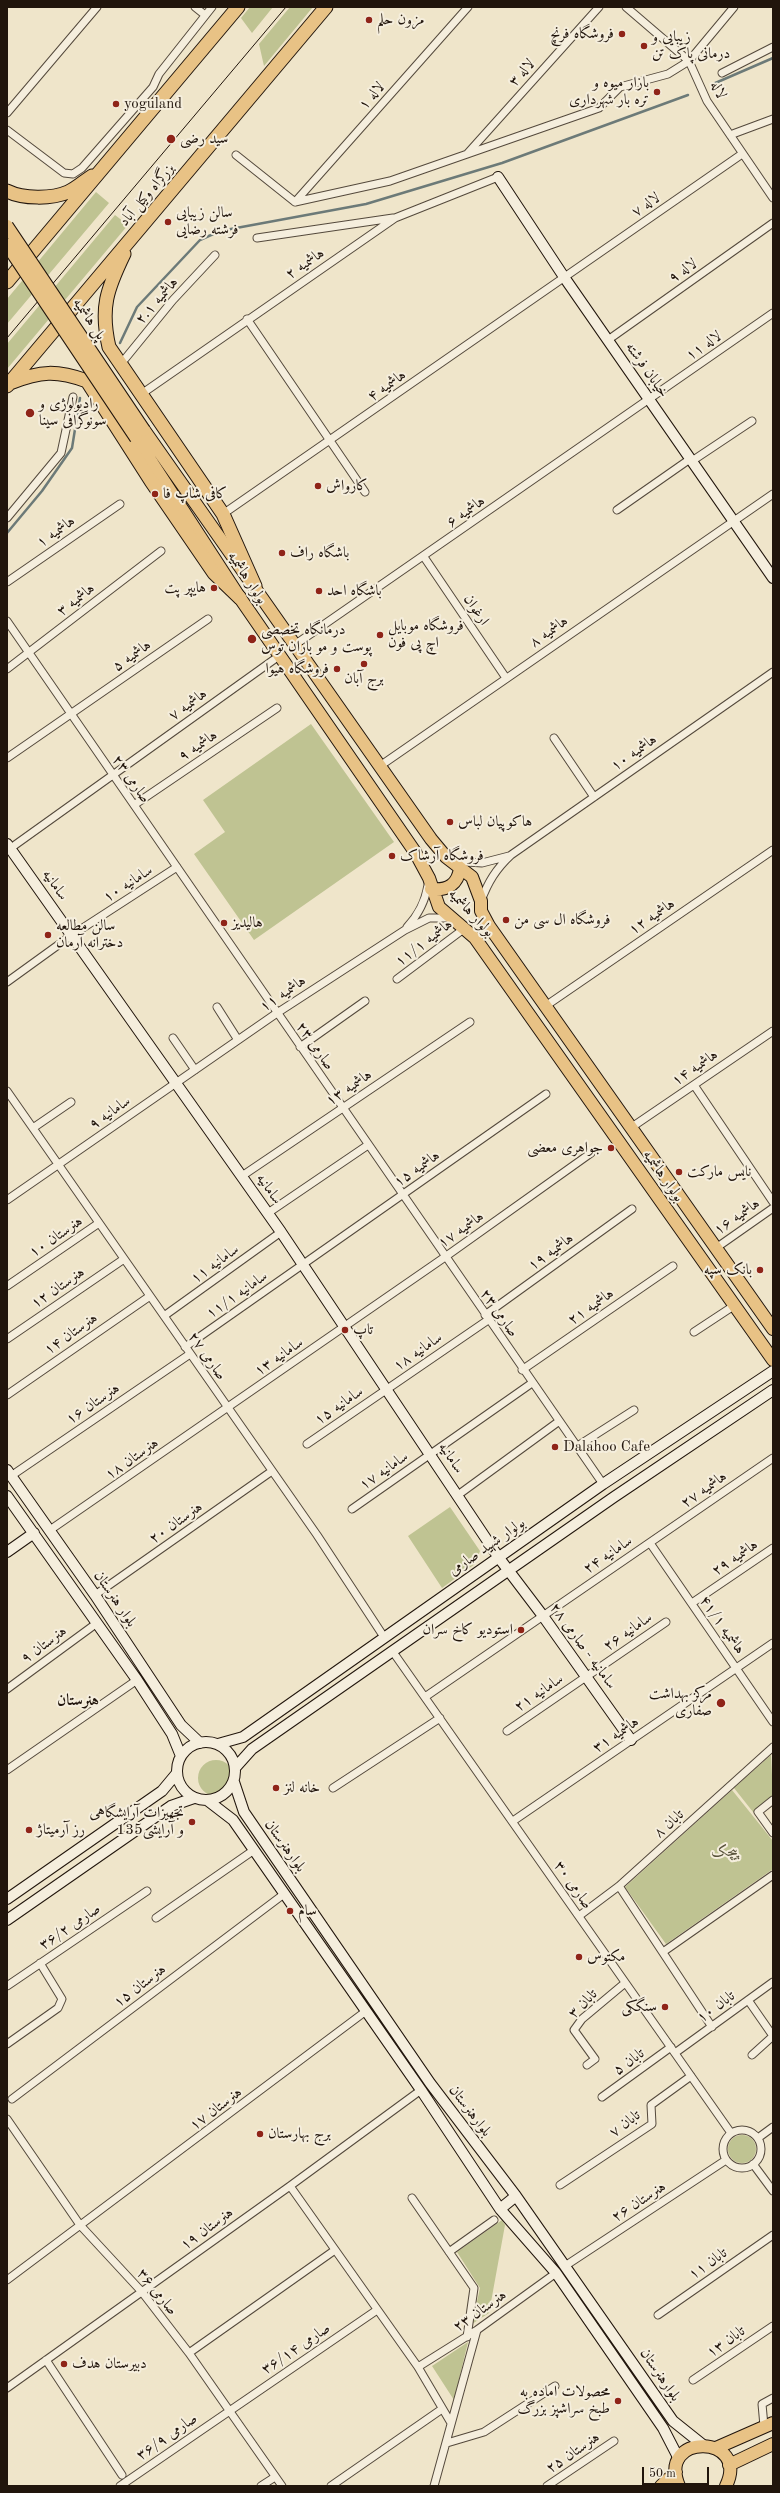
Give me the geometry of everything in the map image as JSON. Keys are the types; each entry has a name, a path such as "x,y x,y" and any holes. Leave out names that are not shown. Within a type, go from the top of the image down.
{"highway":[{"path":"7,282 238,7"},
{"name":"بزرگراه وکیل آباد","path":"8,385 326,7"},
{"path":"7,191 33,196 68,192 105,167"},
{"path":"133,236 108,288 104,305 104,327 109,346 140,395 224,514 255,586"},
{"path":"109,346 94,348 88,353 82,367 87,381 151,481 210,567 240,598"},
{"path":"8,385 32,375 53,372 87,381"}],"main road":[{"name":"خیابان فرشته","path":"498,177 564,277 773,578"},
{"name":"پل هاشمیه","path":"7,226 140,434"},
{"name":"پل هاشمیه","path":"7,245 140,434"},
{"name":"بولوار هاشمیه","path":"140,434 255,586 431,839 456,864 472,877 482,901 482,911 489,926 547,1005 773,1329"},
{"name":"بولوار هاشمیه","path":"140,434 240,598 415,852 439,907 466,928 773,1360"},
{"name":"سامانیه","path":"8,848 177,1082 268,1213 458,1495 508,1572"},
{"path":"430,884 448,888 459,876 456,864"},
{"path":"586,1095 602,1085"},
{"name":"بولوار شهید صارمی","path":"218,1744 243,1737 603,1484 773,1371"},
{"path":"236,1768 252,1749 614,1497 773,1390"},
{"name":"بلوار هنرستان","path":"9,1473 95,1595 181,1725 200,1742"},
{"name":"بلوار هنرستان","path":"7,1496 137,1680 172,1734 181,1756"},
{"path":"7,1552 34,1533"},
{"name":"سامانیه - صارمی ۲۸","path":"508,1572 543,1616 631,1740"},
{"path":"7,1899 162,1791 177,1773 181,1756 186,1750 200,1742 218,1744 230,1754 236,1768 234,1782 223,1795 207,1800 194,1798 171,1806 7,1920"},
{"path":"177,1773 182,1788 194,1798"},
{"name":"بلوارهنرستان","path":"234,1782 244,1812 430,2083 516,2196 673,2421 703,2445"},
{"name":"بلوارهنرستان","path":"207,1800 234,1820 421,2090 500,2209 556,2273 663,2428 679,2458"},
{"path":"500,2209 516,2196"},
{"path":"716,2448 768,2425"},
{"path":"729,2464 773,2444"},
{"path":"679,2486 676,2472 679,2458 689,2448 703,2445 716,2448 722,2453 729,2464 730,2472 727,2486"},
{"path":"661,2486 676,2472"}],"street":[{"path":"7,113 97,7"},
{"path":"195,7 205,15"},
{"path":"7,130 64,173 73,174 82,168 153,87 159,74 191,36 212,7"},
{"name":"لاله ۱","path":"295,202 468,7"},
{"name":"لاله ۳","path":"465,156 599,7"},
{"name":"لاله","path":"626,7 689,60 707,101 773,198"},
{"path":"236,155 295,202 390,181 599,108 620,88 668,74 689,60 734,7"},
{"path":"722,73 773,47"},
{"path":"730,135 773,119"},
{"name":"لاله ۷","path":"564,277 742,154"},
{"name":"هاشمیه ۲","path":"140,395 247,319 395,218 498,177"},
{"path":"257,238 395,218"},
{"name":"لاله ۹","path":"608,340 773,223"},
{"name":"هاشمیه ۲.۱","path":"120,365 173,300 215,255"},
{"name":"هاشمیه ۴","path":"224,514 331,441 564,277"},
{"name":"لاله ۱۱","path":"650,400 773,313"},
{"path":"247,319 365,492"},
{"path":"7,518 61,453 73,397"},
{"name":"هاشمیه ۶","path":"296,644 650,400"},
{"path":"617,510 752,421"},
{"name":"هاشمیه ۸","path":"380,766 773,494"},
{"name":"هاشمیه ۱","path":"7,582 120,504"},
{"name":"هاشمیه ۳","path":"7,669 29,654 161,551"},
{"name":"ارغوان","path":"424,557 506,678"},
{"name":"هاشمیه ۵","path":"7,758 208,619"},
{"name":"صارمی ۲۳","path":"7,621 522,1370 603,1484"},
{"name":"هاشمیه ۷","path":"8,848 279,656"},
{"name":"هاشمیه ۱۰","path":"511,855 773,672"},
{"name":"هاشمیه ۹","path":"134,805 277,708"},
{"path":"554,738 594,797"},
{"name":"هاشمیه ۱۲","path":"547,1005 773,850"},
{"path":"456,864 482,863 511,855"},
{"path":"482,901 487,883 497,868 511,855"},
{"name":"سامانیه ۱۰","path":"7,982 72,935 177,867"},
{"path":"405,930 418,915 430,884"},
{"path":"405,930 429,918 442,916 454,920"},
{"name":"هاشمیه ۱۱/۱","path":"397,979 466,928"},
{"name":"هاشمیه ۱۱","path":"177,1082 277,1013 405,930"},
{"path":"300,1047 365,1001"},
{"path":"217,1007 238,1040"},
{"name":"هاشمیه ۱۳","path":"242,1176 470,1022"},
{"name":"هاشمیه ۱۴","path":"632,1127 773,1031"},
{"path":"173,1038 194,1070"},
{"name":"سامانیه ۹","path":"7,1200 177,1082"},
{"path":"694,1086 773,1202"},
{"name":"صارمی ۲۷","path":"7,1091 272,1471 384,1637"},
{"name":"هاشمیه ۱۵","path":"303,1265 546,1094"},
{"path":"33,1128 71,1102"},
{"path":"268,1213 368,1145"},
{"name":"هاشمیه ۱۷","path":"345,1326 591,1153"},
{"name":"هاشمیه ۱۶","path":"716,1248 773,1208"},
{"name":"هاشمیه ۱۹","path":"465,1336 486,1317 632,1209"},
{"name":"هنرستان ۱۰","path":"7,1286 99,1223"},
{"name":"سامانیه ۱۱","path":"164,1316 281,1232"},
{"name":"هنرستان ۱۲","path":"7,1339 124,1259"},
{"name":"سامانیه ۱۱/۱","path":"185,1347 303,1265"},
{"name":"هاشمیه ۲۱","path":"522,1370 673,1266"},
{"name":"هنرستان ۱۴","path":"7,1395 150,1296"},
{"path":"694,1332 735,1305"},
{"name":"سامانیه ۱۳","path":"228,1408 345,1326"},
{"name":"سامانیه ۱۸","path":"387,1389 465,1336"},
{"name":"هنرستان ۱۶","path":"9,1473 190,1354"},
{"name":"سامانیه ۱۷","path":"352,1509 532,1383"},
{"name":"سامانیه ۱۵","path":"307,1444 387,1389"},
{"name":"هنرستان ۱۸","path":"50,1530 228,1408"},
{"path":"576,1447 634,1410"},
{"path":"458,1495 558,1422"},
{"name":"هاشمیه ۲۷","path":"650,1543 773,1458"},
{"name":"هنرستان ۲۰","path":"95,1595 272,1471"},
{"name":"سامانیه ۲۴","path":"425,1697 650,1543"},
{"name":"هاشمیه ۴۱/۱","path":"650,1543 773,1722"},
{"name":"هاشمیه ۲۹","path":"692,1603 773,1548"},
{"name":"سامانیه ۲۶","path":"586,1677 666,1622"},
{"name":"هنرستان ۹","path":"7,1689 97,1623"},
{"name":"هاشمیه ۳۱","path":"513,1821 773,1643"},
{"name":"صارمی ۳۰","path":"393,1652 731,2133"},
{"name":"سامانیه ۲۱","path":"507,1731 586,1677"},
{"path":"7,1770 137,1680"},
{"path":"334,1788 440,1718"},
{"name":"تابان ۸","path":"579,1916 619,1886 773,1747"},
{"path":"773,1800 758,1812 773,1833"},
{"path":"156,1918 254,1850"},
{"path":"662,1952 773,1875"},
{"path":"619,1886 712,2027"},
{"name":"صارمی ۳۶/۲","path":"7,1986 147,1891"},
{"name":"هنرستان ۱۵","path":"12,2099 284,1894"},
{"path":"7,2044 62,2004 62,1999 40,1963"},
{"name":"تابان ۱۰","path":"673,2050 712,2027 773,1982"},
{"name":"تابان ۳","path":"587,2065 595,2060 574,2030 582,2019 625,1983"},
{"path":"748,2000 773,2036 752,2055"},
{"name":"هنرستان ۱۷","path":"7,2280 120,2197 366,2011"},
{"name":"تابان ۵","path":"602,2097 673,2050"},
{"name":"تابان ۷","path":"560,2185 652,2124 651,2106 691,2076"},
{"name":"هنرستان ۱۹","path":"7,2388 290,2186 421,2090"},
{"name":"صارمی ۳۶","path":"7,2119 80,2225 142,2292 230,2410 282,2486"},
{"path":"758,2138 773,2127"},
{"path":"746,2130 758,2138 761,2152 753,2164 739,2168 726,2160 723,2145 731,2133 746,2130"},
{"name":"هنرستان ۲۶","path":"565,2266 726,2160"},
{"path":"753,2164 773,2191"},
{"path":"290,2186 418,2367 451,2423"},
{"path":"412,2198 474,2288 467,2337"},
{"path":"448,2252 494,2220"},
{"name":"تابان ۱۱","path":"658,2315 773,2235"},
{"path":"189,2354 335,2250"},
{"name":"هنرستان ۲۳","path":"418,2367 467,2337 556,2273"},
{"name":"صارمی ۳۶/۱۴","path":"230,2410 377,2310"},
{"name":"تابان ۱۳","path":"694,2380 773,2326"},
{"path":"434,2486 477,2330"},
{"path":"46,2360 122,2476"},
{"path":"447,2443 484,2432 555,2386"},
{"path":"768,2425 762,2404 773,2398"},
{"path":"331,2486 442,2408"},
{"name":"صارمی ۳۶/۹","path":"120,2486 230,2410"},
{"name":"هنرستان ۲۵","path":"547,2486 614,2441"},
{"path":"261,2486 275,2477"},
{"path":"269,2486 275,2477"}],"green space":[{"path":"250,7 273,7 252,33 241,18"},
{"path":"290,7 313,7 264,66 259,44"},
{"path":"96,192 109,203 7,324 7,299"},
{"path":"115,215 128,225 7,369 7,344"},
{"path":"311,724 394,842 254,940 194,854 225,832 203,800"},
{"path":"450,1507 480,1551 475,1564 442,1588 408,1536"},
{"path":"771,1755 773,1795 753,1812 734,1788"},
{"path":"220,1760 229,1765 233,1771 233,1785 229,1791 220,1796 212,1796 203,1791 199,1785 198,1774 203,1765 209,1761"},
{"name":"پیچک","path":"732,1790 773,1841 773,1869 666,1944 625,1887"},
{"path":"742,2135 752,2139 756,2149 752,2159 742,2163 732,2159 728,2149 732,2139"},
{"path":"502,2220 505,2225 489,2313 472,2324 480,2288 457,2252"},
{"path":"468,2342 454,2400 432,2366"}],"waterway":[{"path":"713,84 773,58"},
{"path":"120,343 137,307 200,240 220,231 366,204 502,163 688,95"},
{"path":"7,533 42,491 72,448 80,398"}],"tram line":[{"path":"7,338 286,7"}],"place":[{"name":"مزون حلم","path":"369,20"},
{"name":"فروشگاه فرنچ","path":"622,34"},
{"name":"زیبایی و درمانی پاک تن","path":"644,46"},
{"name":"بازار میوه و تره بار شهرداری","path":"657,92"},
{"name":"yoguland","path":"116,104"},
{"name":"سید رضی","path":"171,139"},
{"name":"سالن زیبایی فرشته رضایی","path":"168,222"},
{"name":"رادیولوژی و سونوگرافی سینا","path":"30,413"},
{"name":"کارواش","path":"318,486"},
{"name":"کافی شاپ فا","path":"155,494"},
{"name":"باشگاه راف","path":"282,553"},
{"name":"هایپر پت","path":"214,588"},
{"name":"باشگاه احد","path":"319,591"},
{"name":"فروشگاه موبایل اچ پی فون","path":"380,635"},
{"name":"درمانگاه تخصصی پوست و مو باران توس","path":"252,639"},
{"name":"برج آبان","path":"364,664"},
{"name":"فروشگاه هیوا","path":"337,669"},
{"name":"هاکوپیان لباس","path":"450,822"},
{"name":"فروشگاه آرشاک","path":"392,856"},
{"name":"فروشگاه ال سی من","path":"506,920"},
{"name":"هالیدیز","path":"224,923"},
{"name":"سالن مطالعه دخترانه آرمان","path":"48,935"},
{"name":"جواهری معضی","path":"611,1148"},
{"name":"نایس مارکت","path":"679,1172"},
{"name":"بانک سپه","path":"760,1270"},
{"name":"تاپ","path":"345,1330"},
{"name":"Dalahoo Cafe","path":"555,1447"},
{"name":"استودیو کاخ سران","path":"521,1630"},
{"name":"مرکز بهداشت صفاری","path":"721,1703"},
{"name":"خانه لنز","path":"276,1788"},
{"name":"تجهیزات آرایشگاهی و آرایشی135","path":"192,1822"},
{"name":"رز آرمیتاژ","path":"29,1830"},
{"name":"سام","path":"290,1911"},
{"name":"مکتوس","path":"579,1957"},
{"name":"سنگکی","path":"665,2007"},
{"name":"برج بهارستان","path":"260,2134"},
{"name":"دبیرستان هدف","path":"64,2364"},
{"name":"محصولات اماده به طبخ سراشپز بزرگ","path":"618,2401"}],"district":[{"name":"هنرستان","path":"78,1701"}]}
